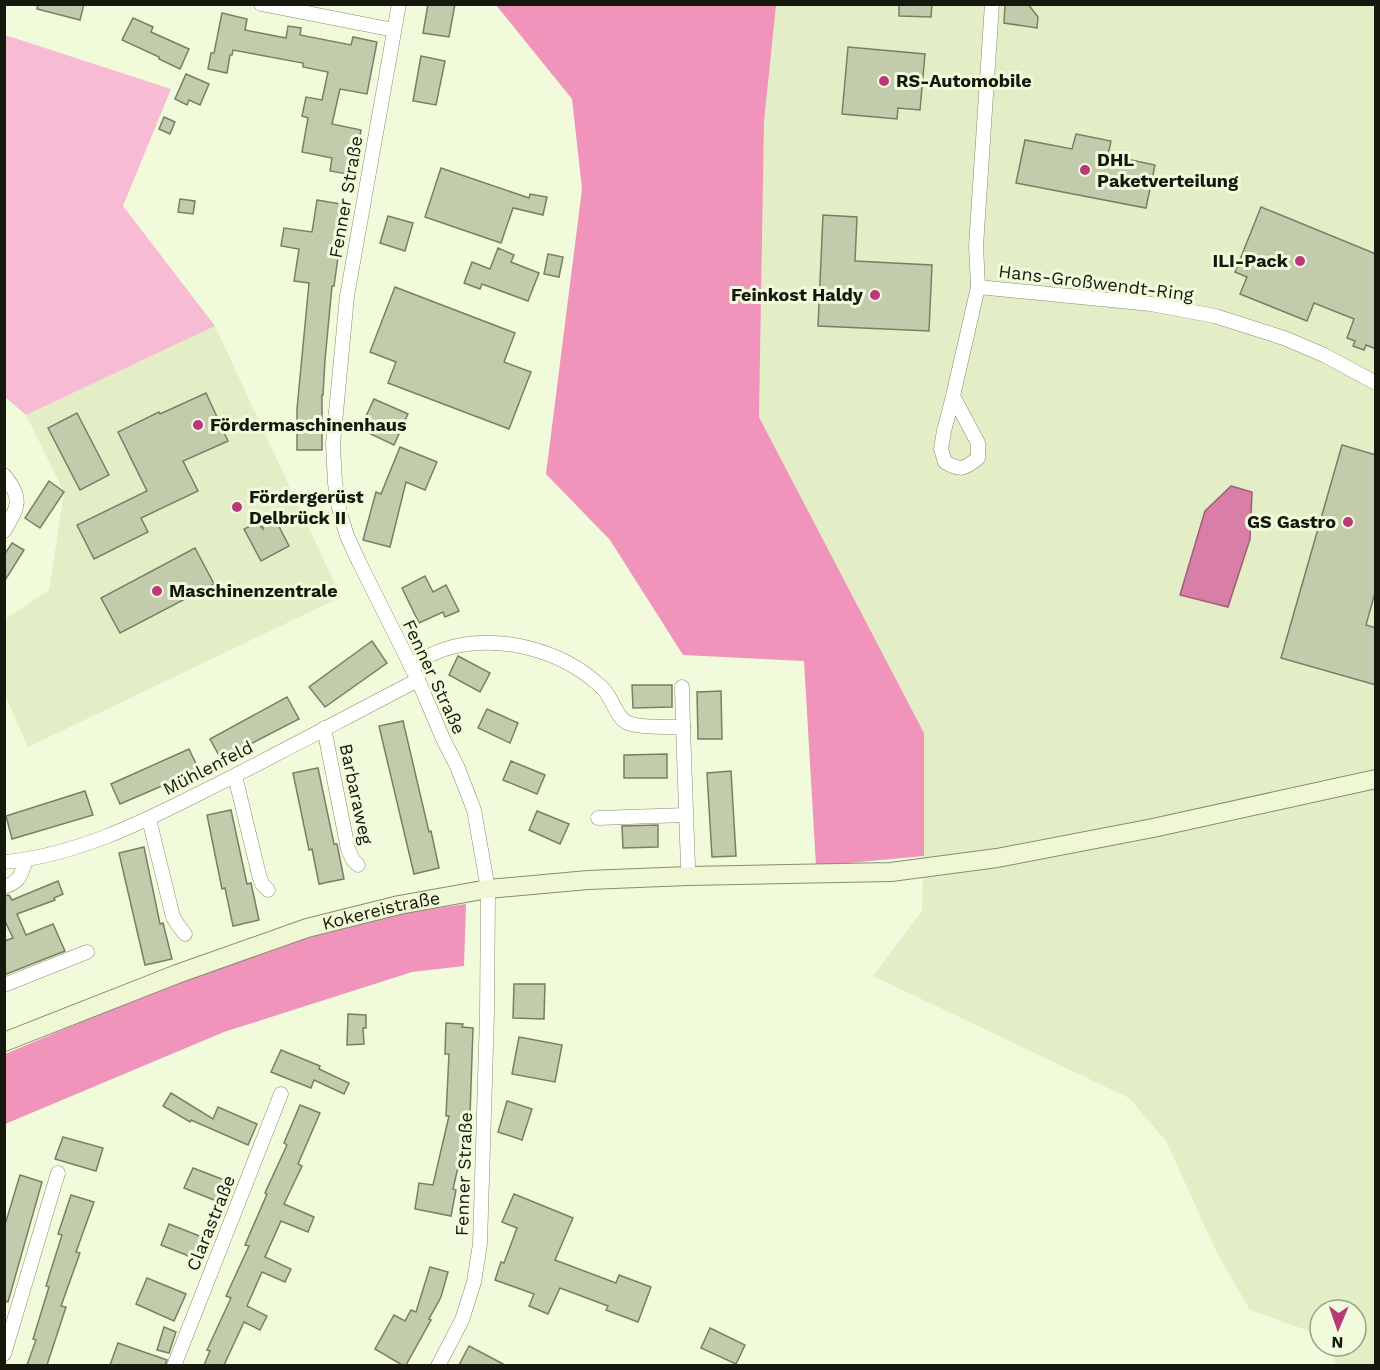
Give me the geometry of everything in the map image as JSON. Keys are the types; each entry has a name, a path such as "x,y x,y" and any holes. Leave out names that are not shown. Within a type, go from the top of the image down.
{"main road":[{"name":"Kokereistraße","path":"4,1042 177,974 307,928 399,905 488,889 599,880 891,872 997,858 1153,828 1376,779"}],"street":[{"path":"261,4 394,30"},
{"name":"Fenner Straße","path":"399,4 347,296 333,465 340,513 347,536 418,680 474,810 488,889 480,1244 474,1282 462,1320 438,1365"},
{"name":"Hans-Großwendt-Ring","path":"954,396 978,443 978,458 968,467 956,468 945,462 941,449 978,287 976,246 992,4"},
{"name":"Hans-Großwendt-Ring","path":"978,287 1151,304 1215,316 1284,338 1324,355 1376,383"},
{"path":"4,475 17,494 16,509 4,531"},
{"path":"410,665 451,647 476,643 511,644 552,655 586,674 606,692 627,723 653,727 683,727"},
{"name":"Mühlenfeld","path":"4,862 26,860 70,850 149,819 418,680"},
{"path":"682,687 688,866"},
{"name":"Barbaraweg","path":"324,728 348,849 358,865"},
{"path":"235,776 259,875 262,884 268,890"},
{"path":"598,818 686,815"},
{"path":"149,819 173,917 185,934"},
{"path":"4,887 16,883 26,860"},
{"path":"4,985 87,952"},
{"name":"Clarastraße","path":"174,1365 281,1094"},
{"path":"4,1354 58,1173"}],"shaded area":[{"path":"496,5 776,5 764,122 759,417 924,733 924,856 816,866 804,661 683,655 610,540 546,474 582,189 572,99"},
{"path":"776,5 1375,5 1375,1365 1336,1365 1334,1358 1368,1358 1368,1298 1308,1298 1308,1331 1250,1310 1217,1253 1166,1141 1129,1098 873,976 922,911 924,733 759,417 764,122"},
{"path":"5,35 171,89 123,206 215,326 26,415 5,397"},
{"path":"215,326 341,597 28,747 5,695 4,620 49,590 64,492 26,415"},
{"path":"1231,486 1252,492 1250,539 1228,607 1180,595 1205,511"},
{"path":"466,904 464,966 412,972 224,1032 5,1124 5,1054 182,980 311,937 403,913"}],"building":[{"path":"38,4 84,4 80,20 37,9"},
{"path":"428,4 455,4 449,37 423,33"},
{"path":"899,4 932,4 931,17 899,16"},
{"path":"1005,4 1028,4 1038,17 1037,28 1004,23"},
{"path":"222,13 247,19 245,30 286,38 288,26 301,28 300,35 351,45 353,37 377,42 367,94 340,89 332,124 361,130 353,175 330,171 332,158 302,152 308,118 302,116 306,97 322,100 328,72 303,67 303,63 233,50 227,73 208,69 211,53 214,53"},
{"path":"133,18 153,27 151,32 189,49 180,69 122,40"},
{"name":"RS-Automobile","path":"848,47 925,54 920,110 898,108 897,119 842,114"},
{"path":"421,56 445,61 436,105 413,101"},
{"path":"186,74 209,84 200,105 189,100 187,105 175,99"},
{"path":"164,117 175,122 170,134 159,129"},
{"path":"1076,134 1111,141 1108,155 1155,165 1146,208 1016,183 1025,140 1072,149"},
{"path":"441,168 529,198 530,194 547,197 543,215 513,208 501,243 425,217"},
{"path":"180,199 195,201 193,214 178,212"},
{"path":"317,200 347,205 341,234 336,233 333,256 338,257 334,286 332,286 322,395 322,450 297,450 297,409 309,283 294,281 299,249 281,246 284,228 312,232"},
{"name":"ILI-Pack","path":"1261,207 1376,254 1376,349 1366,345 1364,350 1353,346 1355,341 1347,338 1354,319 1314,303 1307,321 1240,294 1247,277 1235,272"},
{"name":"Feinkost Haldy","path":"823,215 857,217 855,261 932,265 929,331 818,326"},
{"path":"388,216 413,223 405,251 380,243"},
{"path":"498,248 514,255 511,262 539,273 528,301 482,284 480,289 464,283 472,262 490,269"},
{"path":"548,254 563,257 559,277 544,274"},
{"path":"395,287 515,333 504,362 531,372 509,429 388,383 396,362 370,352"},
{"path":"206,393 228,441 183,461 198,491 141,518 148,532 94,559 77,525 147,491 118,432"},
{"path":"374,399 408,414 394,445 360,429"},
{"path":"77,413 109,475 80,490 48,428"},
{"name":"GS Gastro","path":"1342,445 1376,455 1376,589 1366,625 1376,628 1376,685 1281,658"},
{"path":"400,447 437,462 425,490 406,482 390,547 363,540 376,492 381,494"},
{"path":"49,481 64,492 40,528 25,518"},
{"path":"273,515 289,546 261,561 244,529 257,523 263,529 262,520"},
{"path":"12,543 24,550 4,582 4,555"},
{"name":"Maschinenzentrale","path":"195,548 214,584 120,633 101,598"},
{"path":"425,576 433,592 446,585 459,611 445,617 443,612 419,623 402,588"},
{"path":"372,641 387,663 325,707 309,687"},
{"path":"458,656 490,673 480,692 449,675"},
{"path":"632,685 672,685 672,707 633,708"},
{"path":"721,691 722,739 698,739 697,692"},
{"path":"287,697 299,719 221,759 210,739"},
{"path":"487,709 518,723 510,743 478,728"},
{"path":"403,721 439,868 414,874 379,726"},
{"path":"189,749 199,770 120,804 111,784"},
{"path":"667,754 667,778 624,778 624,755"},
{"path":"511,761 545,775 537,794 503,780"},
{"path":"318,768 344,879 319,884 312,849 309,850 293,773"},
{"path":"731,771 736,856 712,857 707,773"},
{"path":"85,791 93,815 12,839 6,816"},
{"path":"231,810 247,884 251,883 259,920 233,926 225,888 222,889 207,815"},
{"path":"537,811 569,824 560,844 529,830"},
{"path":"658,825 658,847 623,848 622,826"},
{"path":"144,847 160,924 163,923 172,959 145,965 119,853"},
{"path":"58,881 63,894 54,898 55,900 17,914 26,935 53,924 65,951 4,975 4,941 13,938 4,919 4,896 9,895 12,900"},
{"path":"514,984 545,984 544,1019 513,1018"},
{"path":"348,1014 366,1015 366,1028 363,1028 364,1044 347,1045"},
{"path":"446,1023 463,1024 462,1027 473,1028 470,1115 453,1189 456,1190 451,1216 415,1209 419,1183 433,1185 449,1116 446,1116 449,1054 445,1054"},
{"path":"519,1037 562,1045 555,1082 512,1074"},
{"path":"281,1050 320,1066 319,1069 349,1083 344,1094 314,1080 311,1088 271,1072"},
{"path":"171,1093 213,1119 218,1107 257,1124 248,1145 191,1120 190,1122 163,1106"},
{"path":"507,1101 532,1109 522,1140 498,1132"},
{"path":"300,1105 320,1113 298,1164 302,1166 284,1204 314,1217 308,1232 281,1221 265,1257 291,1269 285,1282 262,1272 247,1306 267,1316 260,1330 244,1322 224,1365 204,1365 210,1351 207,1350 231,1298 226,1296 249,1246 245,1245 287,1145 284,1143"},
{"path":"63,1137 103,1148 96,1171 55,1159"},
{"path":"193,1168 232,1183 224,1204 184,1188"},
{"path":"20,1175 42,1182 8,1302 4,1301 4,1228"},
{"path":"514,1194 573,1218 555,1260 616,1283 619,1275 651,1287 638,1322 606,1310 608,1306 560,1288 548,1314 529,1306 534,1294 495,1280 517,1228 502,1222"},
{"path":"71,1195 94,1202 76,1252 80,1253 61,1306 66,1307 47,1365 27,1365 36,1340 33,1339 49,1287 46,1286 62,1235 58,1234"},
{"path":"169,1224 207,1239 199,1260 161,1245"},
{"path":"430,1267 448,1272 441,1297 406,1365 402,1365 375,1349 394,1315 405,1321 411,1310 416,1312"},
{"path":"147,1278 186,1294 174,1321 136,1304"},
{"path":"164,1327 176,1332 169,1353 157,1350"},
{"path":"710,1328 745,1345 736,1364 701,1348"},
{"path":"118,1343 167,1360 165,1365 110,1365"},
{"path":"469,1346 505,1365 459,1365"}],"place":[{"name":"RS-Automobile","path":"884,81"},
{"name":"DHL Paketverteilung","path":"1085,170"},
{"name":"ILI-Pack","path":"1300,261"},
{"name":"Feinkost Haldy","path":"875,295"},
{"name":"Fördermaschinenhaus","path":"198,425"},
{"name":"Fördergerüst Delbrück II","path":"237,507"},
{"name":"GS Gastro","path":"1348,522"},
{"name":"Maschinenzentrale","path":"157,591"}]}
